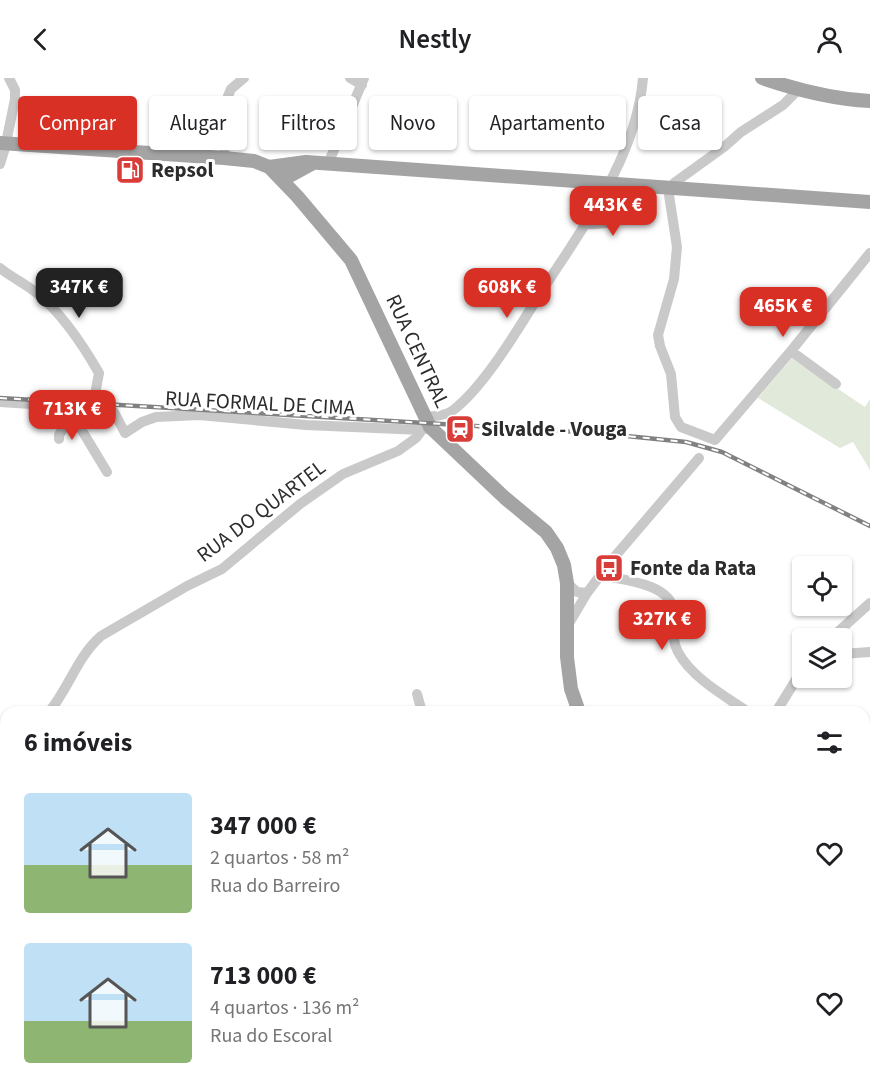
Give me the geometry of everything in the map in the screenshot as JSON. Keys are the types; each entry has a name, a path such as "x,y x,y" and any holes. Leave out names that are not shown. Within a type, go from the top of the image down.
{"main road":[{"path":"762,78 825,97 870,101"},
{"path":"3,144 254,161 285,175 313,163 870,202"},
{"name":"RUA CENTRAL","path":"285,175 351,260 426,424 546,532 557,548 564,565 567,583 567,657 571,689 577,706"}],"street":[{"path":"0,164 15,99 15,90 9,78"},
{"path":"224,158 228,96 231,89 244,78"},
{"path":"328,164 363,81 350,78"},
{"path":"426,424 450,413 474,388 507,345 586,224 622,156 637,116 642,97 643,78"},
{"path":"798,90 783,105 741,132 674,183 670,189 677,247 674,279 658,335 671,374 677,422 687,430 715,440 870,253"},
{"path":"586,224 603,225 624,219 632,214"},
{"path":"2,275 21,281 51,305 96,368 99,377 94,400"},
{"path":"791,351 836,384"},
{"path":"0,402 74,410"},
{"name":"RUA FORMAL DE CIMA","path":"74,410 108,409 114,412 125,433 142,422 156,417 198,415 306,425 426,424"},
{"path":"60,439 59,435 74,410"},
{"path":"74,410 107,472"},
{"name":"RUA DO QUARTEL","path":"54,706 90,645 101,636 187,586 222,569 300,504 343,474 398,451 416,438 426,424"},
{"path":"568,625 600,575 699,458"},
{"path":"600,575 648,586 658,590 672,601 675,613 673,639 685,662 707,682 740,706"},
{"path":"567,583 577,592 587,593"},
{"path":"842,628 870,603"},
{"path":"852,653 870,652"},
{"path":"780,706 792,686"},
{"path":"417,694 420,706"}],"green space":[{"path":"792,358 865,407 870,399 870,470 853,442 840,448 758,398"}],"railway":[{"path":"0,398 597,433 686,442 722,452 870,526"}],"place":[{"name":"Repsol","path":"130,170"},
{"name":"Silvalde - Vouga","path":"460,429"},
{"name":"Fonte da Rata","path":"609,568"}]}
